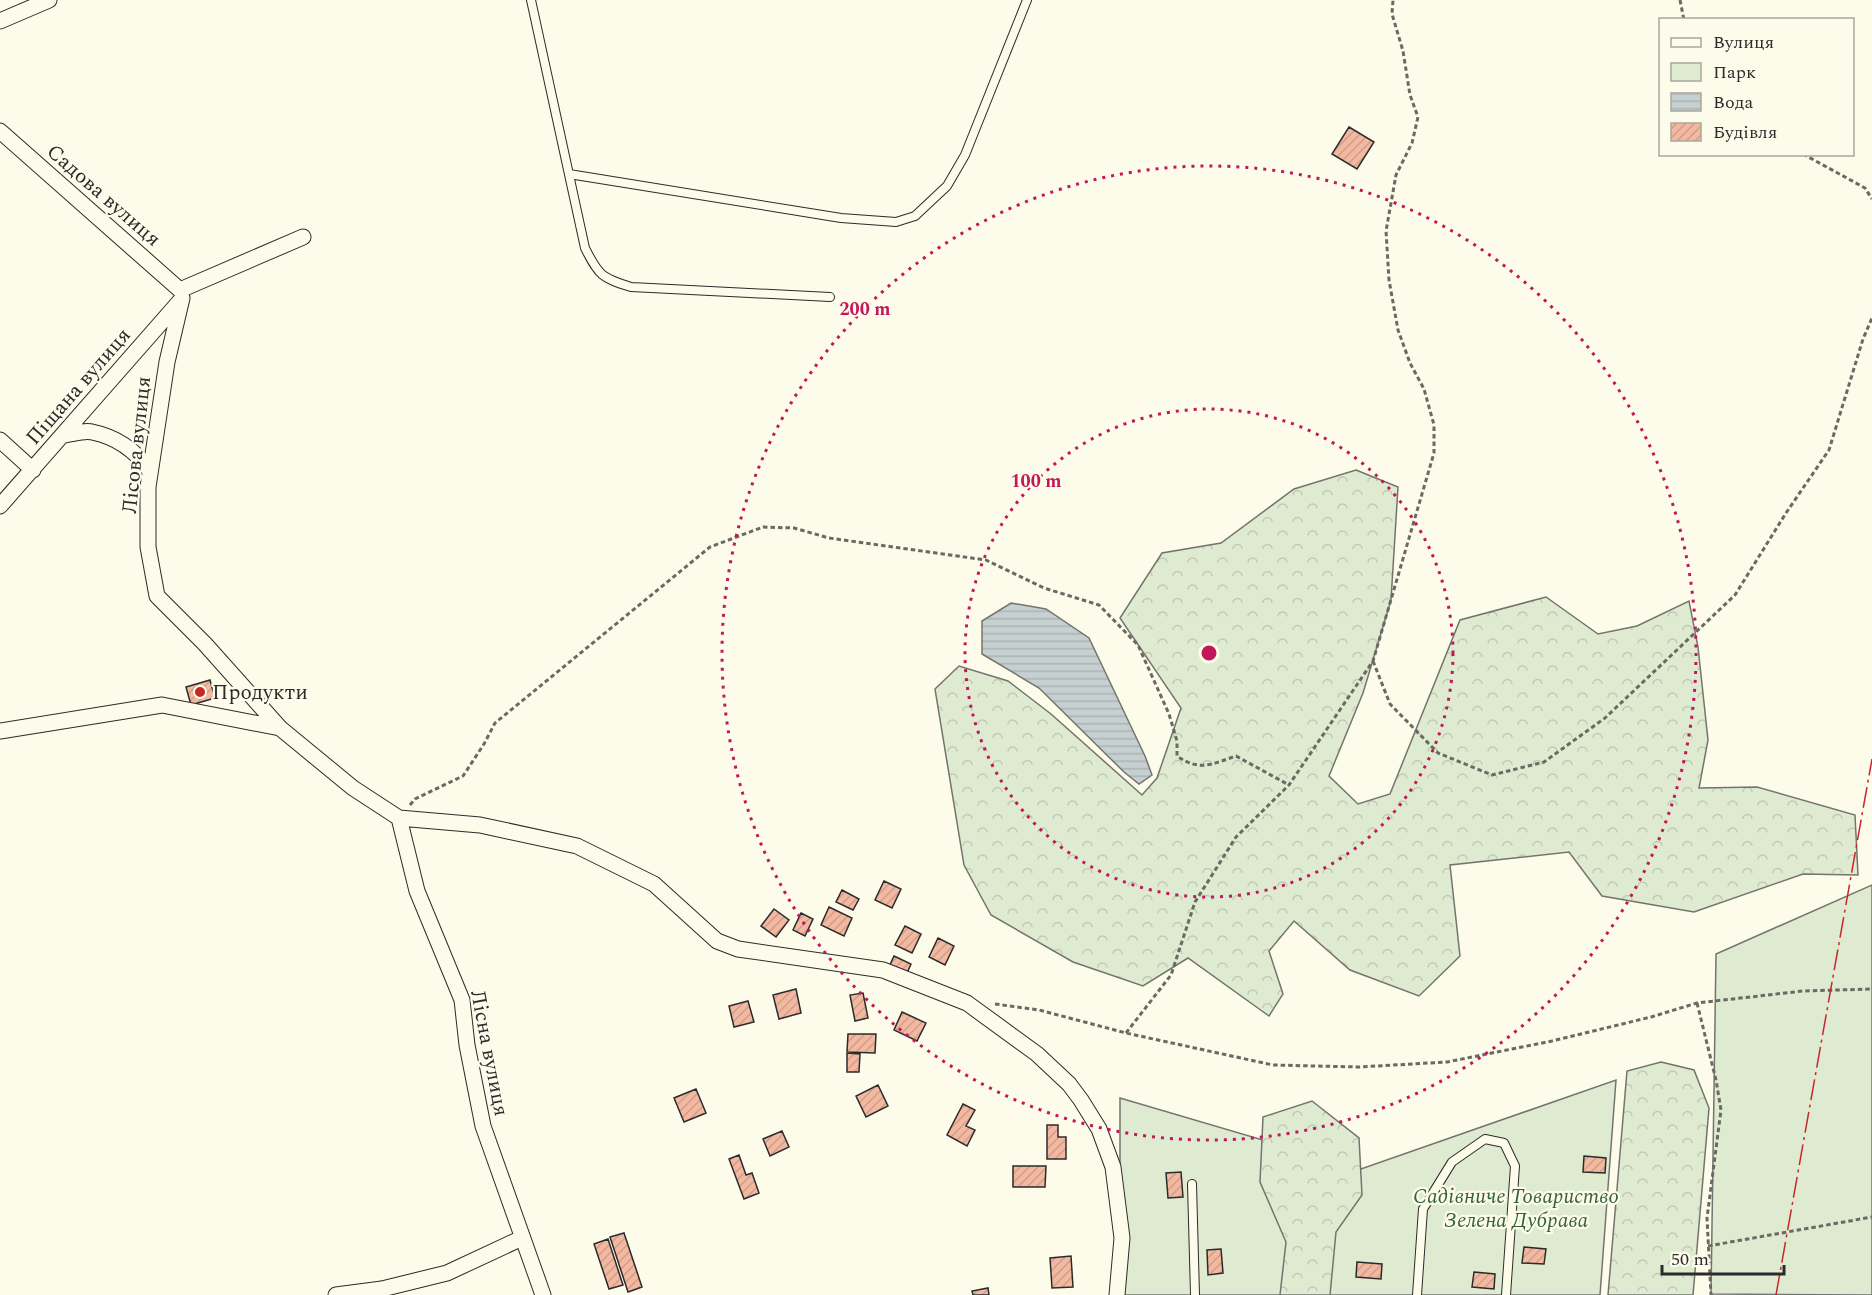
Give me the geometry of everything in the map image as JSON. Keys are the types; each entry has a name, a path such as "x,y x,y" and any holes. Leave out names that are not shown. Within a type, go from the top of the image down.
{"street":[{"path":"0,21 49,0"},
{"name":"Садова вулиця","path":"0,131 181,294"},
{"path":"181,294 303,237"},
{"name":"Піщана вулиця","path":"0,507 64,435 181,294"},
{"name":"Лісова вулиця","path":"181,294 167,362 148,487 148,548 157,596 205,644 280,728 353,788 399,818"},
{"path":"64,435 90,431 115,440 138,454 150,471"},
{"path":"0,440 33,470"},
{"path":"0,731 162,705 280,728"},
{"path":"399,818 480,825 577,846 654,884 717,942 738,949 883,970 967,1003 1036,1054 1069,1084 1099,1129 1113,1167 1122,1238 1117,1295"},
{"name":"Лісна вулиця","path":"399,818 417,891 462,1000 467,1045 483,1126 543,1295"},
{"path":"336,1295 382,1289 447,1274 522,1238"}],"lane":[{"path":"531,0 585,248 595,268 606,279 631,287 830,297"},
{"path":"569,174 841,218 896,222 915,216 947,186 965,155 1027,0"},
{"path":"1417,1295 1423,1209 1452,1162 1485,1140 1504,1143 1515,1166 1506,1295"},
{"path":"1192,1184 1195,1295"}],"path":[{"path":"1126,1033 1171,975 1195,902 1236,837 1289,785 1373,661 1434,453 1434,425 1424,389 1410,363 1398,330 1389,280 1386,231 1396,175 1412,143 1418,117 1410,95 1403,51 1392,14 1393,0"},
{"path":"1680,0 1684,18"},
{"path":"1807,156 1865,188 1872,199"},
{"path":"1373,661 1390,704 1438,753 1492,775 1544,762 1605,718 1735,595 1786,513 1829,450 1863,339 1872,318"},
{"path":"399,818 415,799 463,776 495,723 710,547 763,527 794,528 829,538 986,560 1044,588 1099,605 1138,645 1169,714 1177,741 1177,756 1199,766 1236,756 1289,785"},
{"path":"967,1003 990,1003 1039,1010 1126,1033 1273,1065 1359,1067 1446,1062 1552,1041 1651,1017 1697,1003 1803,991 1872,989"},
{"path":"1697,1003 1721,1110 1707,1218 1711,1295"},
{"path":"1708,1246 1872,1217"}],"green space":[{"path":"1356,470 1398,487 1391,600 1363,693 1329,776 1358,804 1390,794 1460,620 1546,597 1598,634 1637,626 1689,601 1698,647 1708,740 1699,788 1757,787 1855,815 1858,875 1803,874 1694,912 1602,896 1569,852 1450,865 1460,956 1419,996 1350,970 1294,921 1269,951 1283,994 1269,1016 1188,958 1143,986 1073,962 991,915 964,865 935,689 959,666 1008,681 1051,714 1142,795 1157,778 1181,708 1120,618 1162,553 1221,543 1294,489"},
{"path":"1872,885 1872,1295 1711,1294 1716,954"},
{"path":"1661,1062 1694,1070 1709,1108 1693,1295 1608,1295 1627,1071"},
{"name":"Садівниче Товариство Зелена Дубрава","path":"1616,1080 1600,1295 1120,1295 1120,1098 1361,1169"},
{"path":"1312,1101 1359,1138 1362,1195 1336,1232 1330,1295 1280,1295 1286,1242 1260,1182 1263,1117"}],"water":[{"path":"1011,603 1046,609 1089,638 1152,775 1139,784 1039,688 982,654 982,621"}],"building":[{"path":"1349,127 1374,142 1357,169 1332,154"},
{"name":"Продукти","path":"210,680 215,698 191,705 186,687"},
{"path":"884,881 901,889 892,908 875,900"},
{"path":"842,890 859,899 853,910 836,902"},
{"path":"829,907 852,918 844,936 821,925"},
{"path":"774,909 789,920 776,937 761,926"},
{"path":"801,913 813,919 805,936 793,930"},
{"path":"905,926 921,934 912,953 895,945"},
{"path":"938,938 954,946 945,965 929,957"},
{"path":"894,956 911,964 906,975 889,967"},
{"path":"796,989 801,1013 779,1019 773,995"},
{"path":"863,993 868,1018 855,1021 850,995"},
{"path":"748,1001 754,1022 734,1027 729,1006"},
{"path":"902,1012 926,1023 917,1041 894,1030"},
{"path":"848,1034 876,1034 875,1053 847,1052"},
{"path":"847,1053 860,1054 859,1072 847,1072"},
{"path":"878,1085 888,1106 866,1117 856,1096"},
{"path":"696,1089 706,1113 684,1122 674,1098"},
{"path":"963,1104 975,1110 966,1126 975,1130 967,1146 947,1135"},
{"path":"1047,1125 1058,1125 1058,1137 1066,1137 1066,1159 1047,1159"},
{"path":"782,1131 789,1147 770,1156 763,1139"},
{"path":"739,1155 746,1175 752,1173 759,1193 744,1199 729,1159"},
{"path":"1584,1156 1606,1158 1605,1173 1583,1172"},
{"path":"1013,1166 1046,1166 1045,1187 1013,1187"},
{"path":"1181,1172 1183,1197 1168,1198 1166,1173"},
{"path":"624,1233 642,1287 628,1292 610,1237"},
{"path":"608,1239 623,1285 609,1289 594,1244"},
{"path":"1524,1247 1546,1249 1544,1264 1522,1263"},
{"path":"1221,1249 1223,1273 1208,1275 1207,1250"},
{"path":"1071,1256 1073,1287 1052,1288 1050,1258"},
{"path":"1357,1262 1382,1264 1381,1279 1356,1277"},
{"path":"1474,1272 1495,1274 1494,1289 1472,1287"},
{"path":"988,1288 989,1295 973,1295 972,1291"}],"power":[{"path":"1776,1295 1872,759"}],"place":[{"name":"Продукти","path":"200,692"}]}
